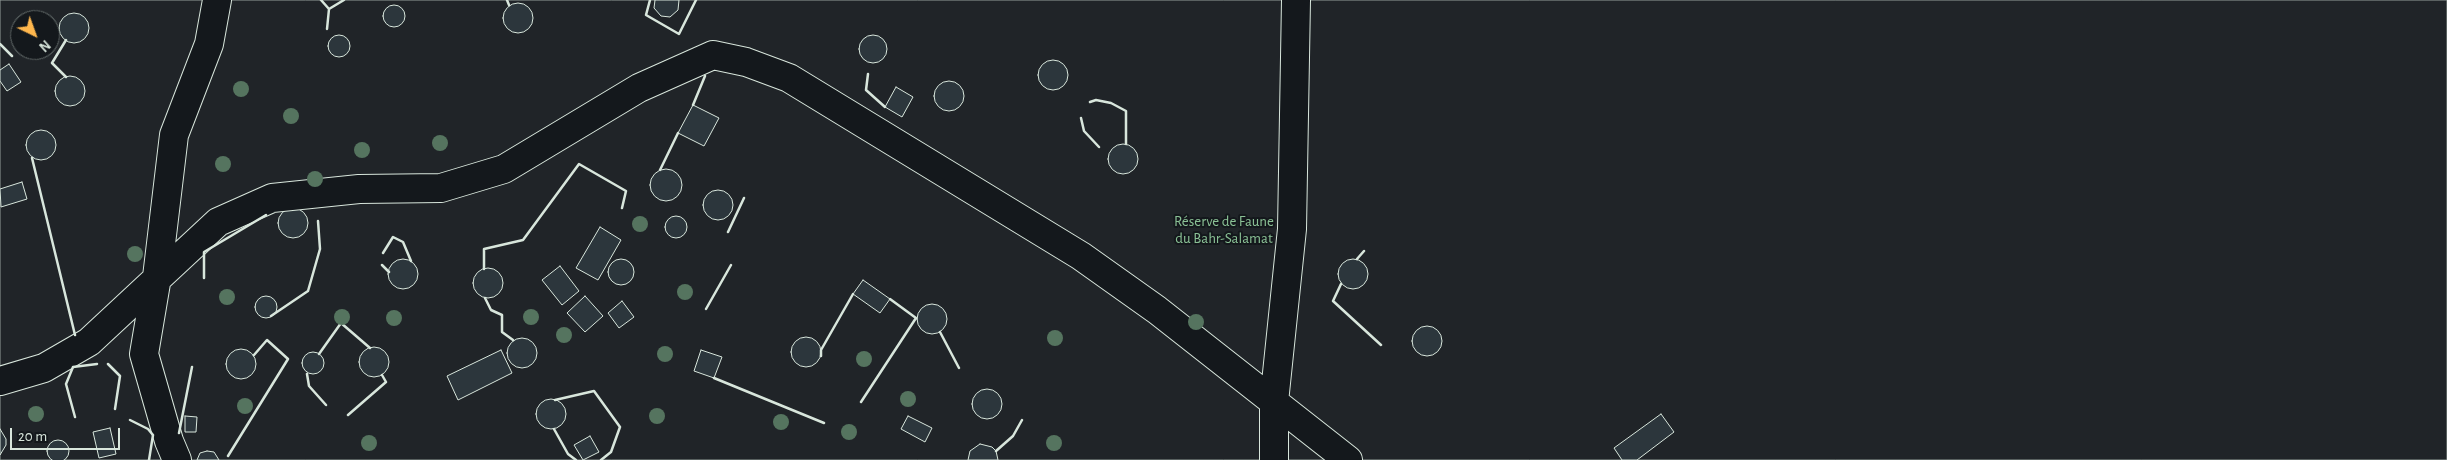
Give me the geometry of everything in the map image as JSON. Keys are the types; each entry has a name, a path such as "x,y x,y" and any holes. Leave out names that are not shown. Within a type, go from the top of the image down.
{"street":[{"path":"177,460 169,441 144,354 158,276 174,135 209,44 217,0"},
{"path":"1274,460 1274,402 1292,229 1296,0"},
{"path":"0,381 44,368 89,342 218,222 272,198 359,189 442,188 504,169 639,88 713,55 746,62 789,78 1081,256 1157,310 1348,460"}],"green space":[{"name":"Réserve de Faune du Bahr-Salamat","path":"0,0 2447,0 2447,460 0,460"}],"building":[{"path":"655,0 679,0 678,10 670,17 661,16 654,8"},
{"path":"518,3 524,4 532,12 532,24 524,32 518,33 512,32 504,24 503,18 504,12 512,4"},
{"path":"394,5 402,8 405,16 402,24 394,27 386,24 383,16 386,8"},
{"path":"68,14 80,14 88,22 88,34 80,42 68,42 60,34 60,22"},
{"path":"339,35 347,38 350,46 347,54 339,57 331,54 328,46 331,38"},
{"path":"873,35 883,39 887,49 883,59 873,63 863,59 859,49 863,39"},
{"path":"1053,60 1064,64 1068,75 1064,86 1053,90 1042,86 1038,75 1042,64"},
{"path":"9,64 21,82 7,91 0,81 0,70"},
{"path":"70,76 76,77 84,85 84,97 76,105 70,106 64,105 56,97 55,91 56,85 64,77"},
{"path":"949,81 960,85 964,96 960,107 949,111 938,107 934,96 938,85"},
{"path":"896,87 913,97 902,117 885,107"},
{"path":"693,105 719,118 704,146 678,133"},
{"path":"41,130 47,131 55,139 55,151 47,159 41,160 35,159 27,151 26,145 27,139 35,131"},
{"path":"1123,144 1134,148 1138,159 1134,170 1123,174 1112,170 1108,159 1112,148"},
{"path":"666,169 677,174 682,185 677,196 666,201 655,196 650,185 655,174"},
{"path":"22,182 27,199 1,207 0,189"},
{"path":"718,190 729,194 733,205 729,216 718,220 707,216 703,205 707,194"},
{"path":"293,208 299,209 307,217 307,229 299,237 293,238 287,237 279,229 278,223 279,217 287,209"},
{"path":"676,216 684,219 687,227 684,235 676,238 668,235 665,227 668,219"},
{"path":"600,227 621,240 598,280 576,268"},
{"path":"403,259 409,260 417,268 417,280 409,288 403,289 397,288 389,280 388,274 389,268 397,260"},
{"path":"621,259 630,263 634,272 630,281 621,285 612,281 608,272 612,263"},
{"path":"1353,259 1364,263 1368,274 1364,285 1353,289 1342,285 1338,274 1342,263"},
{"path":"560,266 579,291 562,305 542,280"},
{"path":"488,268 494,269 502,277 502,289 494,297 488,298 482,297 474,289 473,283 474,277 482,269"},
{"path":"863,280 890,299 880,313 853,294"},
{"path":"266,296 274,299 277,307 274,315 266,318 258,315 255,307 258,299"},
{"path":"585,296 603,316 585,332 567,313"},
{"path":"622,301 634,317 619,328 608,313"},
{"path":"932,304 943,308 947,319 943,330 932,334 921,330 917,319 921,308"},
{"path":"1427,326 1438,330 1442,341 1438,352 1427,356 1416,352 1412,341 1416,330"},
{"path":"806,337 817,341 821,352 817,363 806,367 795,363 791,352 795,341"},
{"path":"522,338 528,339 536,347 536,359 528,367 522,368 516,367 508,359 507,353 508,347 516,339"},
{"path":"374,347 380,348 388,356 388,368 380,376 374,377 368,376 360,368 359,362 360,356 368,348"},
{"path":"241,349 247,350 255,358 255,370 247,378 241,379 235,378 227,370 226,364 227,358 235,350"},
{"path":"501,350 512,373 458,400 447,376"},
{"path":"701,350 722,357 714,378 694,371"},
{"path":"313,352 321,355 324,363 321,371 313,374 305,371 302,363 305,355"},
{"path":"987,389 998,393 1002,404 998,415 987,419 976,415 972,404 976,393"},
{"path":"551,399 562,403 566,414 562,425 551,429 540,425 536,414 540,403"},
{"path":"1661,414 1674,432 1637,460 1622,460 1614,448"},
{"path":"185,416 197,417 196,432 185,432"},
{"path":"908,416 932,428 925,442 901,429"},
{"path":"110,428 116,454 99,458 93,432"},
{"path":"0,429 6,439 6,445 0,455"},
{"path":"590,436 599,452 583,460 574,445"},
{"path":"58,440 66,443 69,451 66,459 58,462 50,459 47,451 50,443"},
{"path":"980,444 992,447 996,451 998,460 968,460 970,451"},
{"path":"214,452 219,460 197,460 200,453"}],"wall":[{"path":"321,0 329,9 327,29"},
{"path":"329,9 344,0"},
{"path":"507,0 509,5"},
{"path":"650,0 646,15 679,34 696,0"},
{"path":"66,40 52,63 66,77"},
{"path":"0,44 10,54"},
{"path":"868,74 866,90 885,107"},
{"path":"693,105 705,76"},
{"path":"1090,102 1096,100 1111,103 1126,111 1126,144"},
{"path":"1081,118 1084,131 1099,147"},
{"path":"660,170 678,133"},
{"path":"32,158 75,335"},
{"path":"484,269 484,249 523,240 579,164 626,191 622,208"},
{"path":"728,232 744,198"},
{"path":"204,278 204,252 266,215"},
{"path":"271,316 308,291 320,249 318,221"},
{"path":"383,253 393,237 403,242 411,261"},
{"path":"1357,259 1364,251"},
{"path":"382,265 389,272"},
{"path":"706,309 731,265"},
{"path":"1341,284 1333,301 1381,345"},
{"path":"821,356 821,350 853,294"},
{"path":"485,298 491,310 502,315 502,332 513,340"},
{"path":"861,402 916,318 890,299"},
{"path":"319,354 341,323 370,348"},
{"path":"940,332 959,368"},
{"path":"228,456 288,359 267,340 254,355"},
{"path":"75,417 66,384 73,367 97,364"},
{"path":"108,364 120,376 115,409"},
{"path":"179,433 192,367"},
{"path":"307,374 309,386 326,405"},
{"path":"348,415 386,382 382,375"},
{"path":"714,378 824,423"},
{"path":"555,400 594,391 620,427 611,452 601,460"},
{"path":"130,420 148,429 153,435 149,460"},
{"path":"996,451 1013,436 1022,420"},
{"path":"554,429 568,454 576,460"}]}
